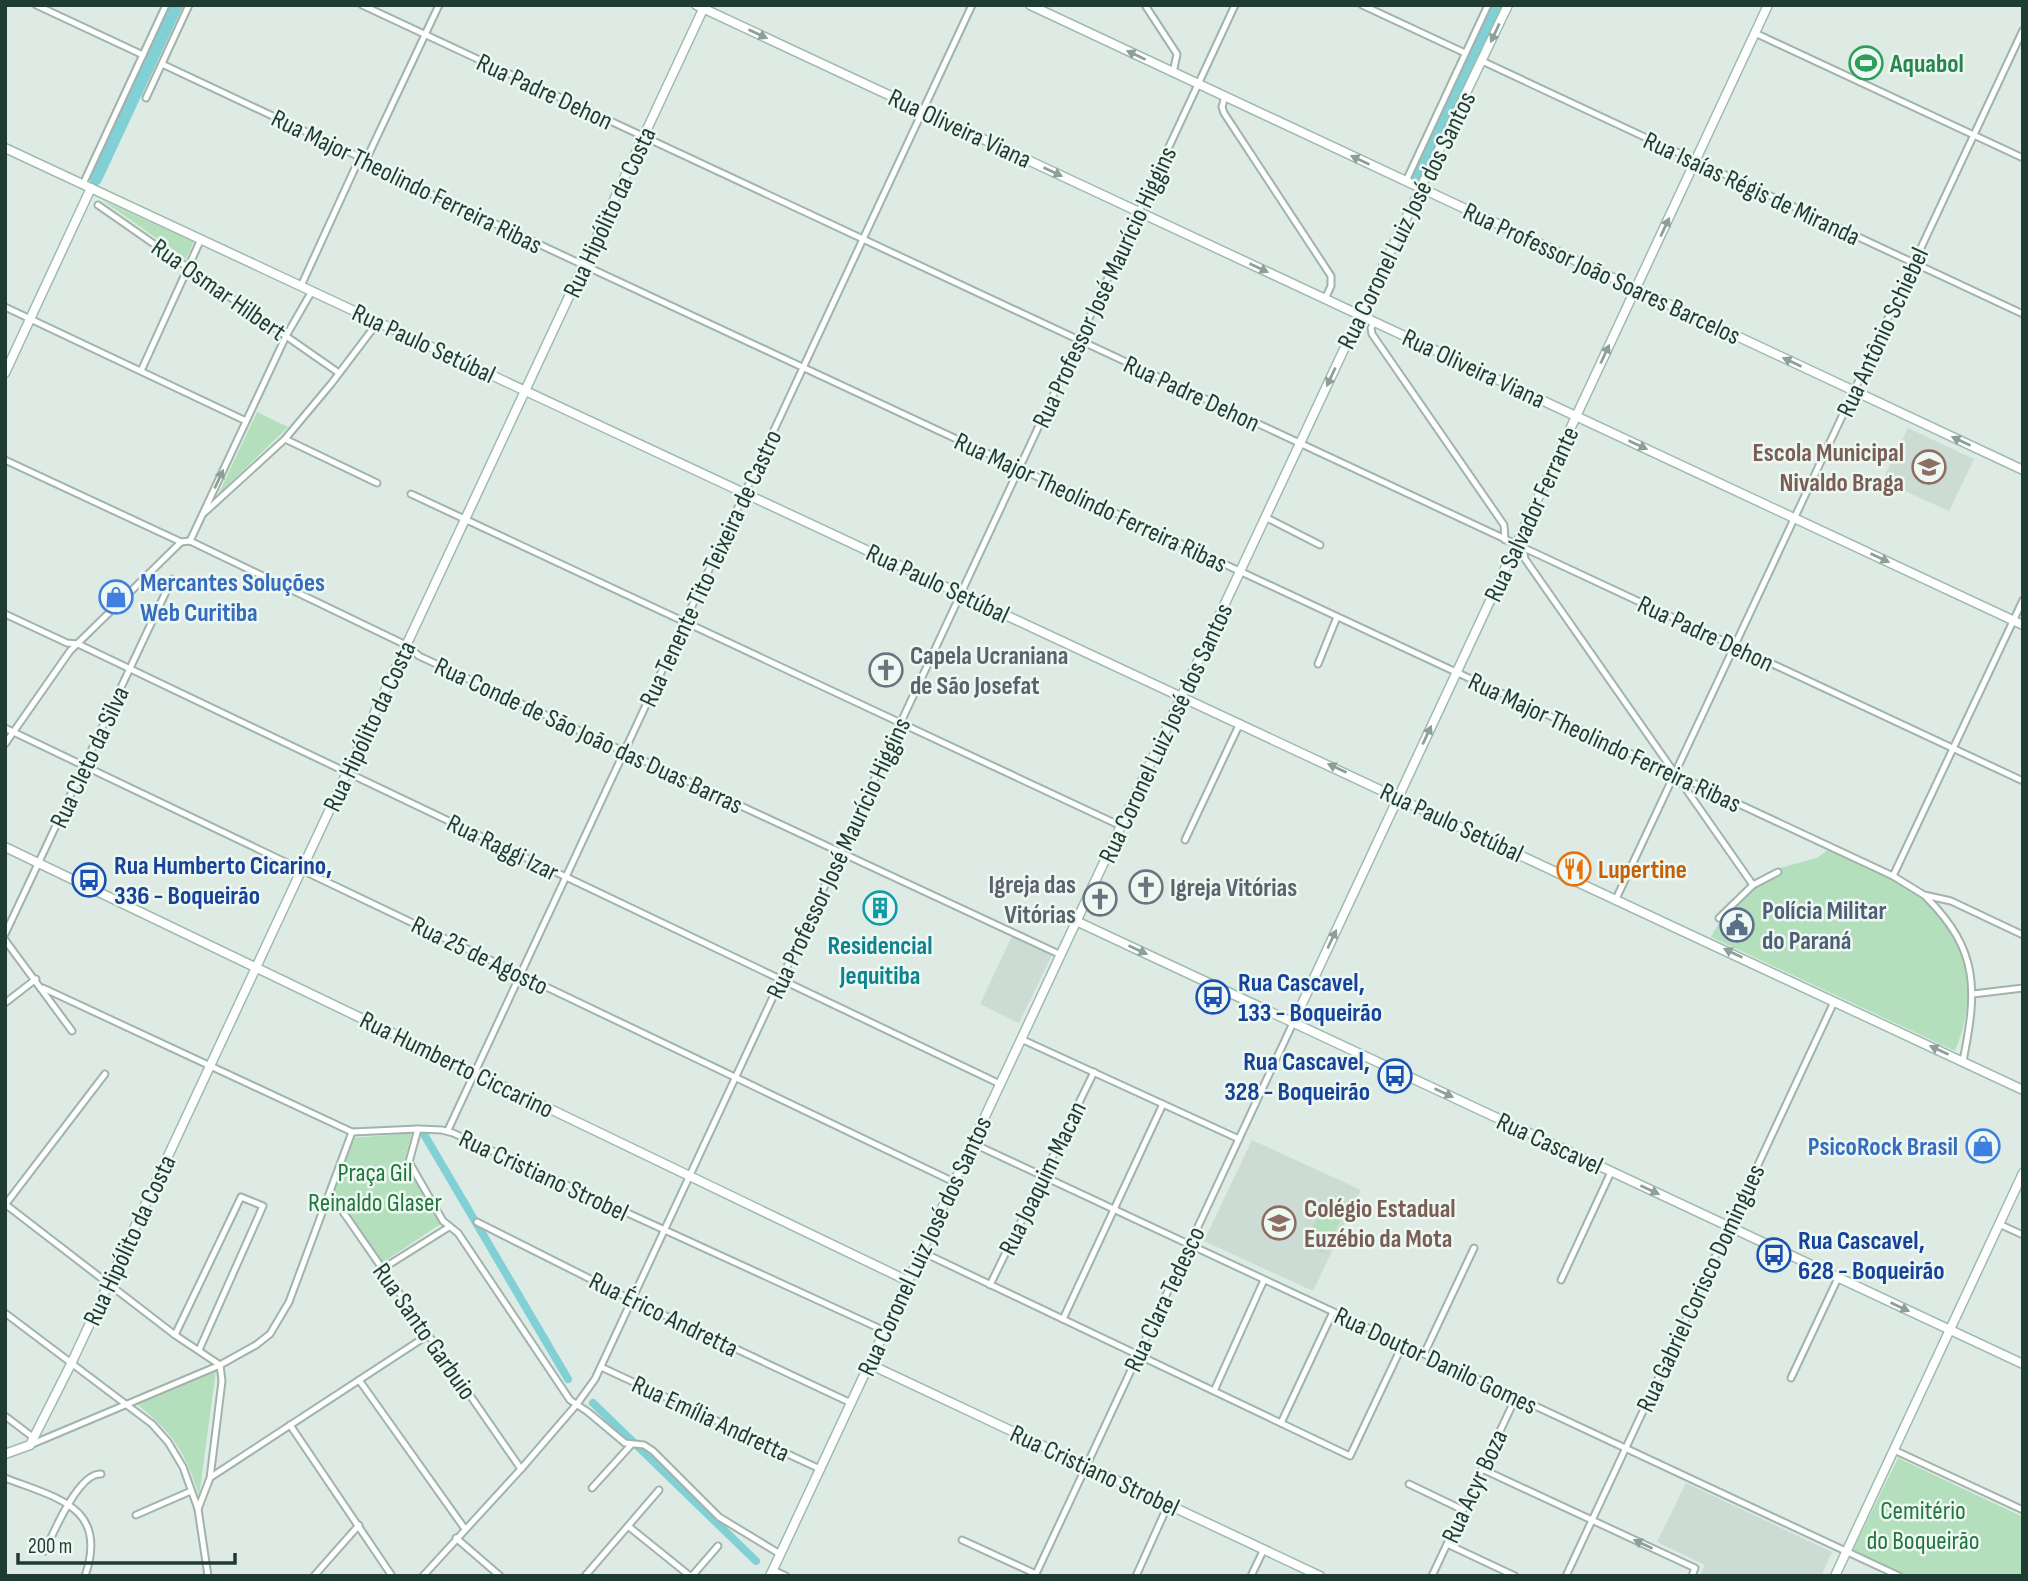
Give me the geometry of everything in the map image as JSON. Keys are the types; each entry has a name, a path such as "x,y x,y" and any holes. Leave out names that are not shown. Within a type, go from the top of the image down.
{"main road":[{"name":"Rua Professor João Soares Barcelos","path":"1030,5 2023,470"},
{"name":"Rua Coronel Luiz José dos Santos","path":"772,1573 1265,517 1508,5"},
{"name":"Rua Salvador Ferrante","path":"1293,1023 1457,672 1520,547 1576,416 1768,5"},
{"name":"Rua Oliveira Viana","path":"702,6 2023,625"},
{"name":"Rua Hipólito da Costa","path":"32,1442 302,870 702,6"},
{"name":"Rua Paulo Setúbal","path":"5,148 2023,1090"},
{"path":"5,373 87,186"},
{"name":"Rua Humberto Ciccarino","path":"5,847 908,1281"},
{"name":"Rua Cascavel","path":"1076,921 2023,1364"},
{"path":"1835,1576 2023,1173"},
{"name":"Rua Cristiano Strobel","path":"869,1364 1321,1576"},
{"path":"5,1454 32,1442"}],"street":[{"path":"36,5 143,55"},
{"path":"87,186 166,5"},
{"path":"146,98 189,5"},
{"name":"Rua Padre Dehon","path":"362,5 2023,782"},
{"path":"301,286 439,5"},
{"name":"Rua Tenente Tito Teixeira de Castro","path":"448,1130 972,5"},
{"path":"1145,5 1177,54 1174,73"},
{"name":"Rua Professor José Maurício Higgins","path":"423,1576 577,1404 601,1367 1235,5"},
{"path":"1362,5 1465,53"},
{"name":"Rua Coronel Luiz José dos Santos","path":"1406,181 1488,5"},
{"name":"Rua Antônio Schiebel","path":"1616,899 2023,30"},
{"path":"1755,33 2023,158"},
{"name":"Rua Isaías Régis de Miranda","path":"1482,61 2023,314"},
{"name":"Rua Major Theolindo Ferreira Ribas","path":"162,64 363,158 378,169 1893,876 1924,895 1951,901 2023,935"},
{"path":"1225,96 1222,107 1224,113 1331,276 1331,286 1325,299"},
{"name":"Rua Osmar Hilbert","path":"98,205 339,373"},
{"path":"141,371 201,239"},
{"path":"5,460 181,542 190,541 286,336 312,291"},
{"path":"5,307 246,421"},
{"path":"202,515 285,439 378,322"},
{"path":"1374,322 1372,334 1504,525 1505,540"},
{"path":"285,439 377,482"},
{"path":"411,494 1121,826"},
{"path":"1265,517 1320,545"},
{"name":"Rua Conde de São João das Duas Barras","path":"190,541 406,645 419,656 1060,955"},
{"path":"5,744 59,665 78,643 181,542"},
{"path":"1520,547 1525,559 1753,885"},
{"name":"Rua Cleto da Silva","path":"5,934 172,579"},
{"path":"1893,876 2023,600"},
{"name":"Rua Raggi Izar","path":"5,614 67,643 78,643 1000,1084"},
{"path":"1318,664 1337,617"},
{"path":"1185,840 1240,723"},
{"name":"Rua 25 de Agosto","path":"5,728 954,1182"},
{"path":"1719,918 1753,885 1778,872"},
{"path":"1924,895 1958,939 1969,965 1973,994 1963,1061"},
{"path":"5,940 43,988 72,1031"},
{"path":"5,1003 36,979"},
{"name":"Rua Cristiano Strobel","path":"43,988 352,1132 448,1130 885,1331"},
{"path":"1973,994 2023,988"},
{"name":"Rua Gabriel Corisco Domingues","path":"1566,1576 1835,1001"},
{"name":"Rua Clara Tedesco","path":"1036,1575 1293,1023"},
{"path":"1021,1039 1239,1139"},
{"name":"Rua Joaquim Macan","path":"990,1285 1094,1072"},
{"path":"105,1074 5,1205 175,1335 219,1365 222,1381 210,1478 198,1509"},
{"path":"1063,1319 1163,1104"},
{"path":"418,1129 409,1161 449,1227 458,1233 563,1392 618,1438 635,1445 644,1445 653,1451 726,1522 780,1554"},
{"path":"5,1416 32,1442 219,1365 256,1345 270,1334 289,1302 352,1132"},
{"name":"Rua Doutor Danilo Gomes","path":"972,1143 1899,1576"},
{"path":"1561,1280 1611,1172"},
{"name":"Rua Santo Garbuio","path":"330,1192 521,1469"},
{"path":"175,1335 241,1197 263,1206 199,1350"},
{"name":"Rua Érico Andretta","path":"477,1222 632,1300 851,1403"},
{"path":"1999,1224 2023,1235"},
{"path":"382,1269 449,1227"},
{"path":"1424,1354 1474,1248"},
{"path":"922,1252 1350,1456 1403,1344"},
{"path":"1791,1378 1838,1278"},
{"path":"1213,1391 1264,1280"},
{"path":"1281,1423 1333,1312"},
{"path":"5,1313 152,1424 168,1442 183,1467 198,1509 208,1576"},
{"path":"210,1478 428,1335"},
{"name":"Rua Emília Andretta","path":"601,1367 820,1469"},
{"path":"359,1380 465,1529"},
{"name":"Rua Acyr Boza","path":"1432,1576 1516,1397"},
{"path":"290,1425 392,1576"},
{"path":"592,1488 635,1445"},
{"path":"1894,1450 2023,1510"},
{"path":"1482,1469 1695,1569 1692,1576"},
{"path":"45,1551 68,1504 88,1478 102,1474"},
{"path":"5,1478 68,1504 89,1527 92,1557 85,1576"},
{"path":"1409,1484 1463,1510"},
{"path":"585,1576 659,1490"},
{"path":"136,1515 191,1491"},
{"path":"1136,1576 1168,1505"},
{"path":"314,1576 359,1525"},
{"path":"628,1527 691,1576 718,1546"},
{"path":"456,1538 500,1576"},
{"path":"962,1540 1036,1575"},
{"path":"1447,1544 1515,1576"},
{"path":"1251,1576 1264,1549"},
{"path":"772,1573 786,1576"}],"shaded area":[{"name":"Escola Municipal Nivaldo Braga","path":"1908,428 1974,459 1949,511 1887,483 1890,477 1885,475"},
{"path":"1012,936 1052,955 1019,1023 980,1004"},
{"name":"Colégio Estadual Euzébio da Mota","path":"1252,1140 1361,1190 1313,1291 1204,1241"},
{"path":"1686,1483 1832,1552 1821,1576 1700,1576 1705,1565 1657,1542"}],"green space":[{"path":"102,200 194,242 186,259"},
{"path":"257,412 288,427 218,495"},
{"path":"1829,849 1912,890 1945,925 1964,963 1967,984 1963,1028 1955,1051 1711,937 1740,899 1781,873 1780,868 1817,858"},
{"name":"Praça Gil Reinaldo Glaser","path":"412,1133 404,1162 442,1223 382,1263 334,1192 353,1138"},
{"path":"1324,1206 1343,1216 1323,1253 1304,1243"},
{"path":"216,1370 199,1495 176,1443 136,1403"},
{"name":"Cemitério do Boqueirão","path":"1898,1458 2023,1517 2023,1576 1907,1576 1853,1550"}],"waterway":[{"path":"96,179 177,5"},
{"path":"1418,176 1497,5"},
{"path":"425,1136 568,1379"},
{"path":"593,1403 756,1561"}],"place":[{"name":"Aquabol","path":"1866,63"},
{"name":"Escola Municipal Nivaldo Braga","path":"1929,467"},
{"name":"Mercantes Soluções Web Curitiba","path":"116,597"},
{"name":"Capela Ucraniana de São Josefat","path":"886,670"},
{"name":"Lupertine","path":"1574,869"},
{"name":"Rua Humberto Cicarino, 336 - Boqueirão","path":"89,880"},
{"name":"Igreja Vitórias","path":"1146,887"},
{"name":"Igreja das Vitórias","path":"1100,899"},
{"name":"Residencial Jequitiba","path":"880,908"},
{"name":"Polícia Militar do Paraná","path":"1737,925"},
{"name":"Rua Cascavel, 133 - Boqueirão","path":"1213,997"},
{"name":"Rua Cascavel, 328 - Boqueirão","path":"1395,1076"},
{"name":"PsicoRock Brasil","path":"1983,1146"},
{"name":"Colégio Estadual Euzébio da Mota","path":"1279,1223"},
{"name":"Rua Cascavel, 628 - Boqueirão","path":"1774,1255"}]}
